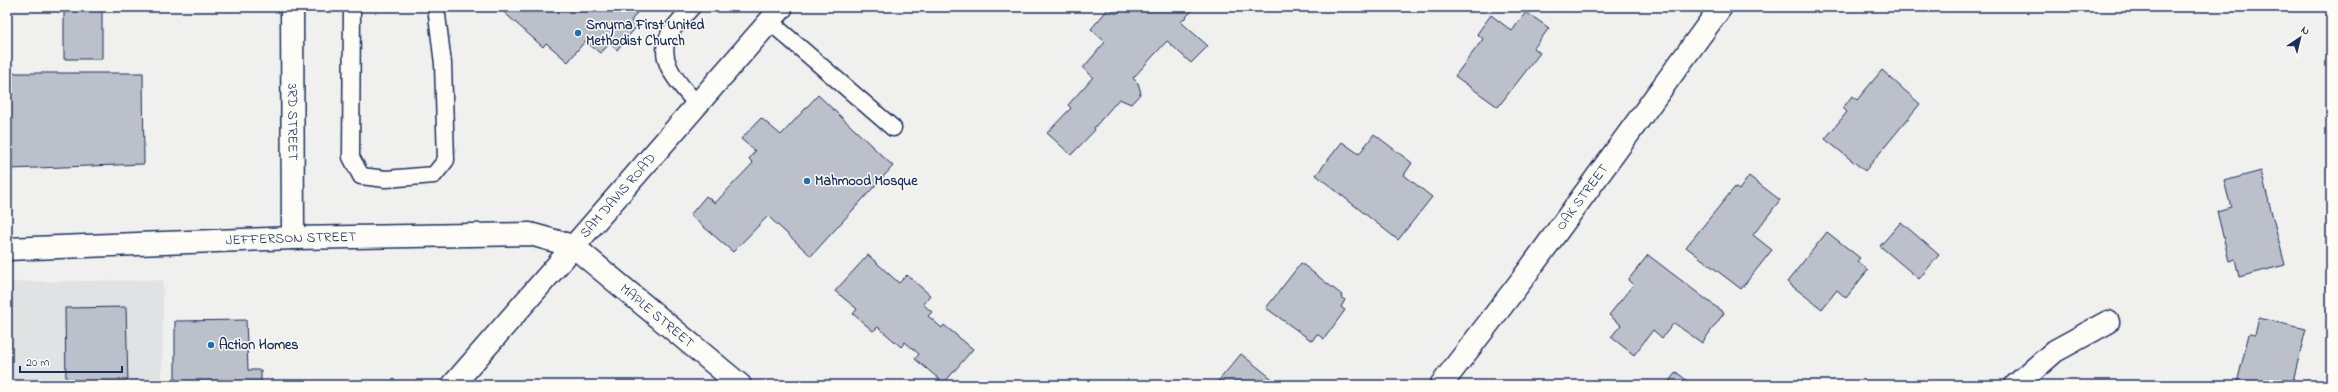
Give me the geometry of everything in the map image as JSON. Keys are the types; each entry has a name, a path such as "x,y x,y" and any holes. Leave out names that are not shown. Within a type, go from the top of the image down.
{"street":[{"name":"3RD STREET","path":"292,7 293,238"},
{"name":"OAK STREET","path":"1441,385 1521,281 1721,7"},
{"name":"SAM DAVIS ROAD","path":"454,385 775,14"},
{"name":"JEFFERSON STREET","path":"7,249 293,238 530,234 573,246"},
{"name":"MAPLE STREET","path":"573,246 740,385"},
{"path":"2016,385 2056,351 2108,322"}],"lane":[{"path":"352,7 351,157 361,176 386,179 434,175 446,160 444,64 436,7"},
{"path":"692,7 671,31 664,52 672,76 697,104"},
{"path":"775,14 893,128"}],"shaded area":[{"path":"163,280 162,385 7,385 7,282"}],"building":[{"path":"64,7 102,7 102,59 64,59"},
{"name":"Smyrna First United Methodist Church","path":"498,7 640,8 631,21 637,26 617,50 610,44 600,53 585,41 568,62 546,43 543,47"},
{"path":"1123,7 1196,7 1181,22 1208,46 1191,63 1167,41 1133,78 1138,83 1141,93 1131,104 1119,99 1094,128 1095,130 1071,155 1047,133 1071,108 1068,105 1093,77 1083,68 1105,42 1091,29 1109,8 1116,14"},
{"path":"1526,12 1549,28 1534,48 1540,53 1498,107 1455,76 1483,39 1477,34 1491,15 1512,31"},
{"path":"1882,70 1920,104 1865,171 1825,139 1847,112 1843,108 1852,96 1857,100"},
{"path":"10,73 143,73 144,164 9,169"},
{"name":"Mahmood Mosque","path":"818,95 893,166 811,256 768,216 733,252 690,215 706,196 715,203 753,163 749,159 755,151 741,139 761,118 781,135"},
{"path":"1374,134 1412,163 1404,175 1432,197 1398,240 1316,175 1342,142 1359,154"},
{"path":"2261,171 2285,265 2239,277 2235,259 2229,261 2217,211 2231,207 2224,181"},
{"path":"1749,176 1780,200 1753,235 1772,250 1741,289 1686,247 1735,187 1739,190"},
{"path":"1901,222 1939,255 1919,279 1880,246"},
{"path":"1827,232 1860,258 1857,261 1868,270 1846,298 1837,290 1822,309 1787,282"},
{"path":"868,255 899,283 907,275 930,295 923,304 932,312 928,316 942,328 944,325 973,349 944,383 915,359 919,354 905,342 901,347 878,327 873,331 853,314 857,309 835,291"},
{"path":"1648,255 1724,313 1702,343 1674,323 1662,338 1653,330 1634,355 1611,337 1621,325 1609,315 1633,285 1628,280"},
{"path":"1301,263 1342,295 1341,297 1345,300 1341,307 1345,310 1324,339 1317,334 1312,341 1266,308"},
{"path":"126,307 128,385 66,385 65,308"},
{"path":"2259,318 2306,329 2292,385 2247,385 2237,383 2249,334 2255,335"},
{"name":"Action Homes","path":"246,320 248,370 261,370 261,385 175,385 175,321"},
{"path":"1241,354 1275,381 1272,385 1215,385"},
{"path":"1676,372 1693,385 1666,385"}],"place":[{"name":"Smyrna First United Methodist Church","path":"578,33"},
{"name":"Mahmood Mosque","path":"807,181"},
{"name":"Action Homes","path":"211,345"}]}
